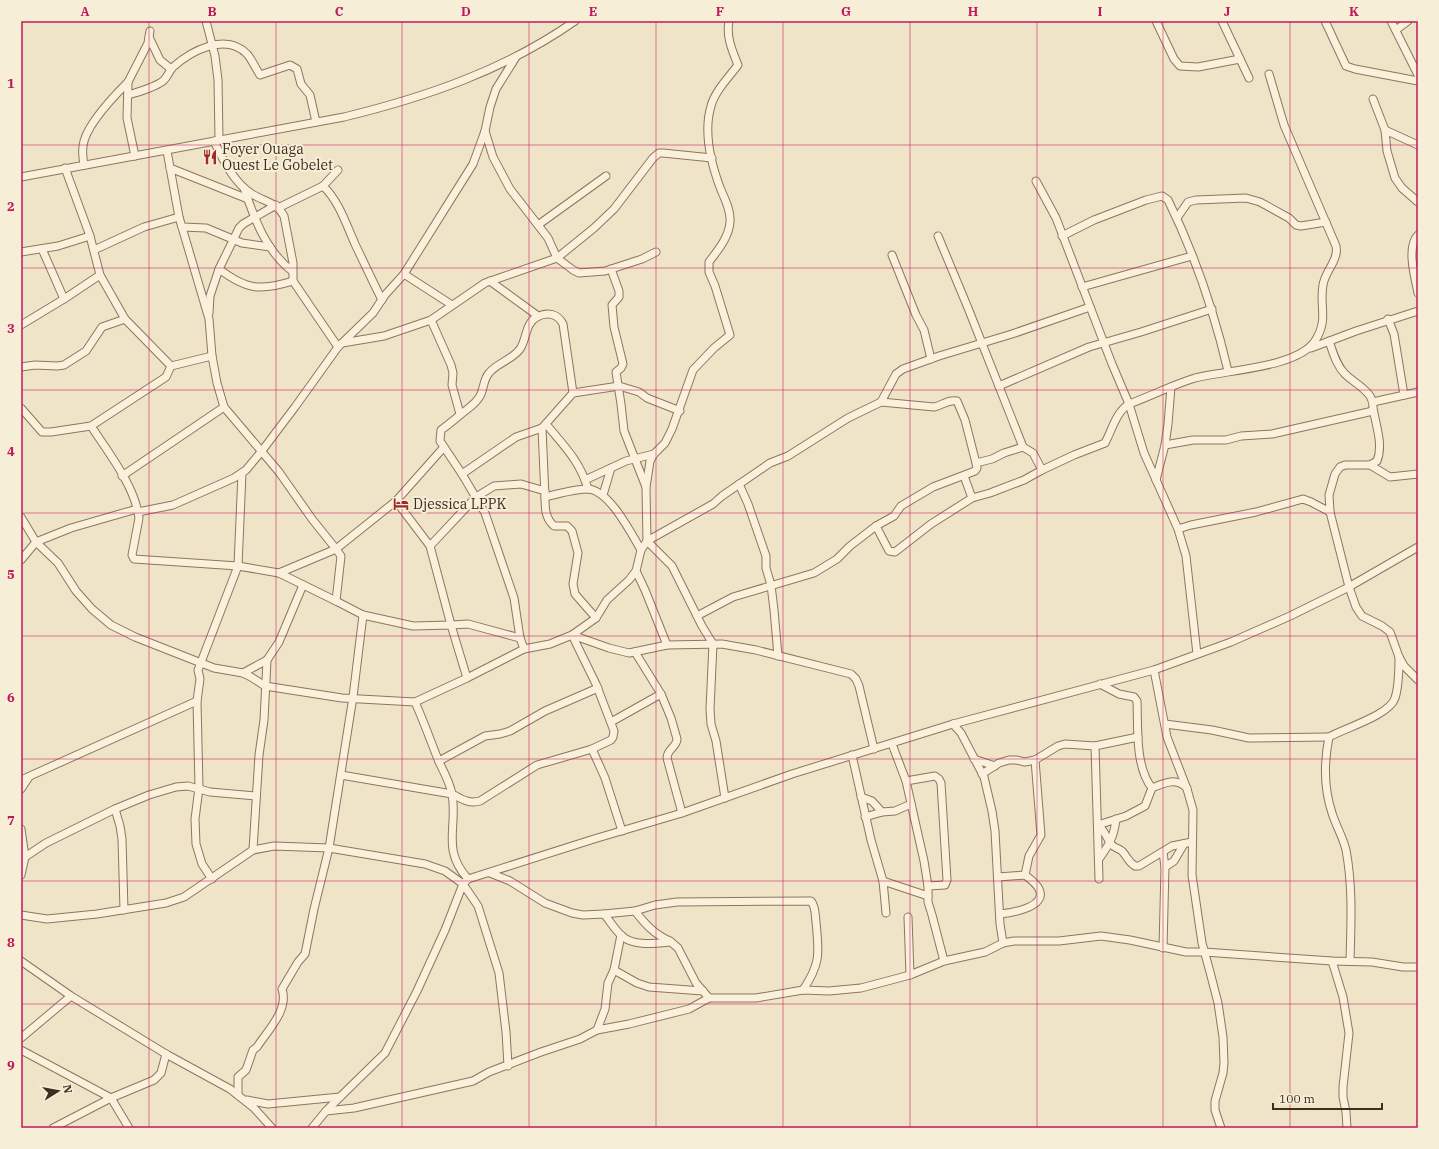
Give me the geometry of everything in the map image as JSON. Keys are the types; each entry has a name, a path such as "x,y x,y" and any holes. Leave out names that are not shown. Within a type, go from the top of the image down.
{"street":[{"path":"206,21 215,56 218,80 217,140 225,164 244,188 251,194 277,206 284,216 293,263 292,271 294,281 340,345"},
{"path":"21,177 167,151 382,108 424,96 466,80 516,57 575,21"},
{"path":"725,798 716,741 711,724 712,644 672,566 647,541 646,487 650,461 654,454 665,443 680,411 693,370 714,348 730,335 715,286 708,272 709,262 727,235 730,221 729,212 715,174 709,146 708,122 711,105 718,92 738,65 730,44 728,29 729,21"},
{"path":"1156,21 1174,59 1180,66 1198,67 1240,59"},
{"path":"1222,21 1249,78"},
{"path":"1325,21 1346,66 1418,81"},
{"path":"1391,21 1418,75"},
{"path":"1396,30 1408,21"},
{"path":"84,165 83,145 88,131 107,104 128,82 148,43 149,34 160,60 171,69"},
{"path":"128,95 145,90 165,80 171,69 188,55 212,45 232,44 247,54 260,75 290,65 297,69 302,84 310,95 316,122"},
{"path":"21,560 36,542 71,528 137,510 173,505 234,478 246,470 295,407 340,345 373,313 404,274 473,164 485,131 490,107 496,89 516,57"},
{"path":"1269,74 1284,125 1336,246 1337,254 1323,282 1322,288 1324,311 1321,329 1314,342 1307,350"},
{"path":"128,82 127,118 135,156"},
{"path":"1372,99 1385,130 1387,152 1395,178 1402,188 1418,202"},
{"path":"1385,130 1418,145"},
{"path":"485,131 490,149 510,189 548,238 557,258 573,270 579,273 592,273 611,269 642,259 656,252"},
{"path":"167,151 179,217 209,319"},
{"path":"340,345 384,336 431,320 490,281 557,258 594,228 614,209 653,158 659,154 663,153 712,158"},
{"path":"65,168 90,236 100,275 126,319 171,366"},
{"path":"170,168 248,199"},
{"path":"336,601 337,580 341,564 341,556 312,519 279,472 224,408 212,356 209,319 210,296 219,269 239,228 254,217 323,186 338,170"},
{"path":"538,225 606,176"},
{"path":"1036,181 1056,218 1129,404 1144,453 1178,529 1186,556 1197,654"},
{"path":"323,186 329,192 345,218 382,300"},
{"path":"244,188 254,217 270,247 292,271"},
{"path":"1062,236 1094,220 1146,200 1162,196 1168,200 1199,269 1212,309 1228,371"},
{"path":"1177,218 1188,202 1196,200 1246,198 1260,202 1289,218 1296,225 1301,226 1326,222"},
{"path":"94,250 144,227 179,217"},
{"path":"182,226 206,228 233,240 270,247"},
{"path":"1418,235 1415,238 1412,249 1418,293"},
{"path":"21,252 58,246 90,236"},
{"path":"938,236 983,344 1023,447 1033,453 1042,470"},
{"path":"42,248 64,299"},
{"path":"892,255 916,315 924,330 931,359"},
{"path":"1082,287 1192,256"},
{"path":"219,269 234,280 255,287 273,287 294,281"},
{"path":"611,269 619,291 619,297 612,305 614,328 623,364 616,372 623,423 634,459 646,487"},
{"path":"404,274 452,305"},
{"path":"21,325 100,275"},
{"path":"490,281 538,316"},
{"path":"881,402 896,374 903,369 983,344 1090,307"},
{"path":"999,386 1088,347 1212,309"},
{"path":"876,526 889,551 895,552 931,524 972,498 1024,480 1074,455 1105,443 1119,414 1124,407 1129,404 1195,378 1285,361 1328,341 1388,319 1418,311"},
{"path":"524,649 520,638 514,598 485,513 440,441 441,430 475,404 481,394 489,373 513,356 521,348 527,329 532,321 538,316 550,314 556,315 563,324 573,393"},
{"path":"21,367 35,365 64,365 86,351 102,327 126,319"},
{"path":"1388,319 1394,334 1404,395"},
{"path":"431,320 451,365 453,373 452,385 460,414"},
{"path":"1328,341 1335,358 1345,374 1359,384 1373,402 1380,455 1377,461 1370,465 1345,465 1340,467 1335,474 1330,495 1330,512 1349,587 1356,608 1362,616 1382,626 1390,632 1399,658 1404,666 1418,680"},
{"path":"171,366 212,356"},
{"path":"21,408 42,432 91,426 166,377 171,366"},
{"path":"462,474 516,437 544,426 573,393 619,386 639,392 647,398 680,411"},
{"path":"1156,480 1165,445 1171,387"},
{"path":"1373,402 1418,392"},
{"path":"21,517 36,542 58,563 76,591 92,609 111,625 135,637 202,662 214,668 243,673 251,676 265,686 342,698 415,702 524,649 550,644 572,635 596,618 607,600 629,580 636,571 641,550 647,541 713,504 722,496 770,463 788,456 848,418 881,402 934,407 949,400 957,401 965,420 976,463 975,471 933,488 901,506 894,516 876,526 850,546 837,559 814,573 733,596 697,616"},
{"path":"122,476 224,408"},
{"path":"1165,445 1193,440 1226,440 1241,436 1272,434 1373,411"},
{"path":"91,426 122,476 137,510 139,518 132,555 134,559 238,566 279,573 363,615 413,626 468,624 520,638"},
{"path":"544,426 574,457 588,489"},
{"path":"544,426 546,515 551,524 554,526 567,526 572,531 578,556 573,589 575,594 596,618"},
{"path":"279,573 336,549 396,501 444,447"},
{"path":"976,463 992,459 1004,453 1023,447"},
{"path":"585,480 610,468 634,459 654,454"},
{"path":"1370,465 1390,477 1418,474"},
{"path":"604,495 610,468"},
{"path":"212,879 202,864 196,844 195,819 199,788 197,701 200,679 198,670 238,566 242,473"},
{"path":"964,476 972,498"},
{"path":"430,546 476,497 494,486 503,484 521,484 545,494 588,489 604,495 623,520 641,550"},
{"path":"739,484 761,538 766,556 766,568 771,585 778,656"},
{"path":"1178,529 1256,512 1304,499 1330,512"},
{"path":"396,501 430,546 467,678"},
{"path":"21,915 47,919 124,910 166,903 184,897 253,850 274,846 329,848 425,864 466,881 682,813 780,777 892,744 953,724 1154,670 1231,642 1290,616 1349,587 1418,547"},
{"path":"636,571 646,590 667,646"},
{"path":"253,850 258,755 264,720 267,660 278,642 303,585"},
{"path":"238,1094 238,1078 246,1070 252,1050 257,1047 281,1012 284,997 282,989 298,962 305,954 329,848 353,698 363,615"},
{"path":"572,635 622,652 635,652 667,646 712,644 729,645 839,670 850,674 856,679 874,749"},
{"path":"341,775 452,794 464,801 472,803 480,802 537,765 592,749 611,740 614,731 611,722 598,688 572,635"},
{"path":"635,652 661,694 671,718 677,739 675,745 667,753 667,758 682,813"},
{"path":"1165,724 1212,730 1249,738 1329,737 1378,715 1392,705 1396,698 1399,658"},
{"path":"243,673 267,660"},
{"path":"1154,670 1167,737 1187,788 1193,810 1194,826 1188,843 1174,860 1165,867"},
{"path":"1100,684 1119,694 1134,697 1137,701 1138,737 1142,768 1147,782 1152,788"},
{"path":"439,760 485,736 510,731 545,711 598,688"},
{"path":"611,722 661,694"},
{"path":"21,780 197,701"},
{"path":"415,702 452,794 452,847 457,864 478,906 499,973 506,1032 508,1066"},
{"path":"953,724 961,733 982,774 992,811 1003,944"},
{"path":"982,774 1009,760 1025,762 1035,760 1058,746 1065,744 1095,746 1138,737"},
{"path":"1329,737 1326,757 1329,799 1336,824 1346,848 1350,880 1350,961"},
{"path":"892,744 906,781 920,839 928,886 928,902 944,960"},
{"path":"1095,746 1099,879"},
{"path":"592,749 605,778 622,831"},
{"path":"852,755 870,840 883,881 886,913"},
{"path":"974,759 995,766"},
{"path":"1026,875 1029,856 1041,835 1035,760"},
{"path":"21,789 29,776"},
{"path":"906,781 934,776 939,779 941,783 947,880 945,885 928,886"},
{"path":"1098,825 1126,816 1145,806 1152,788 1162,783 1169,782 1182,784 1187,788"},
{"path":"25,857 46,843 115,809 149,795 176,787 188,786 210,792 256,796"},
{"path":"860,797 872,801 882,812"},
{"path":"866,817 882,812 895,811 911,804"},
{"path":"115,809 122,839 124,910"},
{"path":"1099,860 1111,844 1115,831 1116,819"},
{"path":"1098,825 1105,831 1111,844 1122,852 1135,866 1139,866 1172,846 1188,843"},
{"path":"21,829 25,857 21,876"},
{"path":"1188,843 1202,944 1218,1003 1223,1037 1223,1073 1214,1110 1220,1128"},
{"path":"1163,852 1165,867 1163,948"},
{"path":"490,873 510,881 545,903 572,913 583,915 635,911 655,905 677,902 811,901 814,906 819,955 812,976 803,990"},
{"path":"998,877 1026,875"},
{"path":"1000,914 1016,912 1037,903 1040,894 1038,888 1026,875"},
{"path":"312,1128 326,1111 385,1053 417,991 466,881"},
{"path":"883,881 928,896"},
{"path":"635,911 646,925 656,934 671,942 678,948 696,983 709,998"},
{"path":"604,914 621,935 628,940 635,942 671,942"},
{"path":"908,917 910,975"},
{"path":"597,1030 605,1009 608,983 614,970 621,935"},
{"path":"326,1111 354,1108 473,1081 489,1072 580,1039 597,1030 629,1024 689,1008 709,998 756,998 803,990 849,990 910,975 944,960 985,952 1014,941 1059,941 1101,936 1130,940 1186,952 1372,962 1418,967"},
{"path":"21,961 72,996 166,1054 238,1094 246,1100 272,1128"},
{"path":"1332,961 1343,997 1349,1033 1343,1087 1347,1128"},
{"path":"614,970 637,983 649,987 703,991"},
{"path":"21,1038 72,996"},
{"path":"21,1050 111,1098 129,1128"},
{"path":"57,1127 111,1098 158,1077 163,1070 166,1054"},
{"path":"246,1100 268,1104 340,1097"}],"place":[{"name":"Foyer Ouaga Ouest Le Gobelet","path":"210,157"},
{"name":"Djessica LPPK","path":"401,504"}]}
